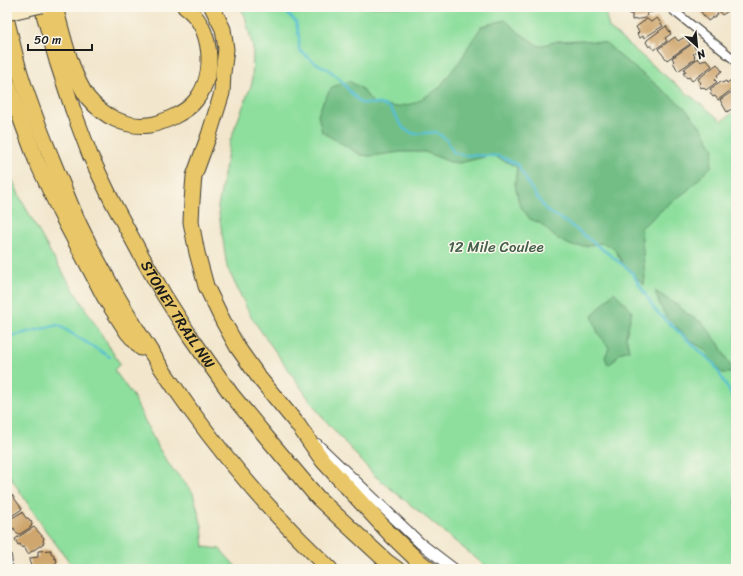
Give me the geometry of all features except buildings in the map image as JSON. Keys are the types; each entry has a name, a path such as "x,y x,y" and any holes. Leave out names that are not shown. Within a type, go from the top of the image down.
{"highway":[{"name":"STONEY TRAIL NW","path":"42,7 68,96 90,155 112,201 164,295 190,336 231,394 318,498 386,561 397,569"},
{"path":"55,7 68,54 88,98 107,115 120,122 132,125 150,125 167,120 184,112 197,99 205,84 209,67 210,53 206,36 197,19 190,10 184,7"},
{"path":"212,7 223,29 226,49 222,93 194,176 191,222 206,286 238,348 264,385 298,426 323,461 391,535 416,559 429,569"},
{"path":"7,22 18,66 41,133 80,224 104,272 161,368 223,454 308,549 330,569"},
{"path":"7,82 36,160 60,212 105,298 127,332 161,368"}],"main road":[{"path":"7,15 42,7"}],"street":[{"path":"674,7 674,11 736,61"},
{"path":"298,426 420,544 454,569"},
{"path":"7,556 7,569"}],"green space":[{"name":"12 Mile Coulee","path":"240,7 607,7 606,15 609,28 669,79 722,121 736,110 736,569 492,569 483,564 374,475 319,413 251,317 227,267 218,207 230,141 252,83 253,48 245,16"},
{"path":"505,20 521,34 539,46 558,41 582,40 606,43 684,107 701,127 714,149 711,167 687,191 671,202 641,228 645,277 644,285 625,267 613,247 601,243 587,246 572,246 556,238 540,223 530,219 519,204 515,184 517,167 492,155 460,163 450,162 425,152 401,152 370,156 361,155 322,132 318,115 323,102 332,87 349,81 361,88 373,103 396,107 415,103 438,89 462,58 482,26"},
{"path":"7,168 23,203 53,257 120,364 114,370 133,396 154,440 167,462 193,493 202,526 204,547 220,549 238,569 75,569 46,531 7,472"},
{"path":"655,291 703,323 719,344 734,373 722,373 708,358 707,351 688,339 666,317"},
{"path":"614,292 632,311 626,336 629,350 619,353 615,360 608,365 605,357 609,348 598,333 592,316"}],"waterway":[{"path":"281,7 296,22 299,36 299,50 340,79 361,103 380,104 390,108 404,129 415,134 436,132 447,140 453,152 462,155 499,156 518,165 530,187 546,210 569,224 631,271 655,310 714,364 736,403"},
{"path":"7,337 58,325 110,357"}]}
